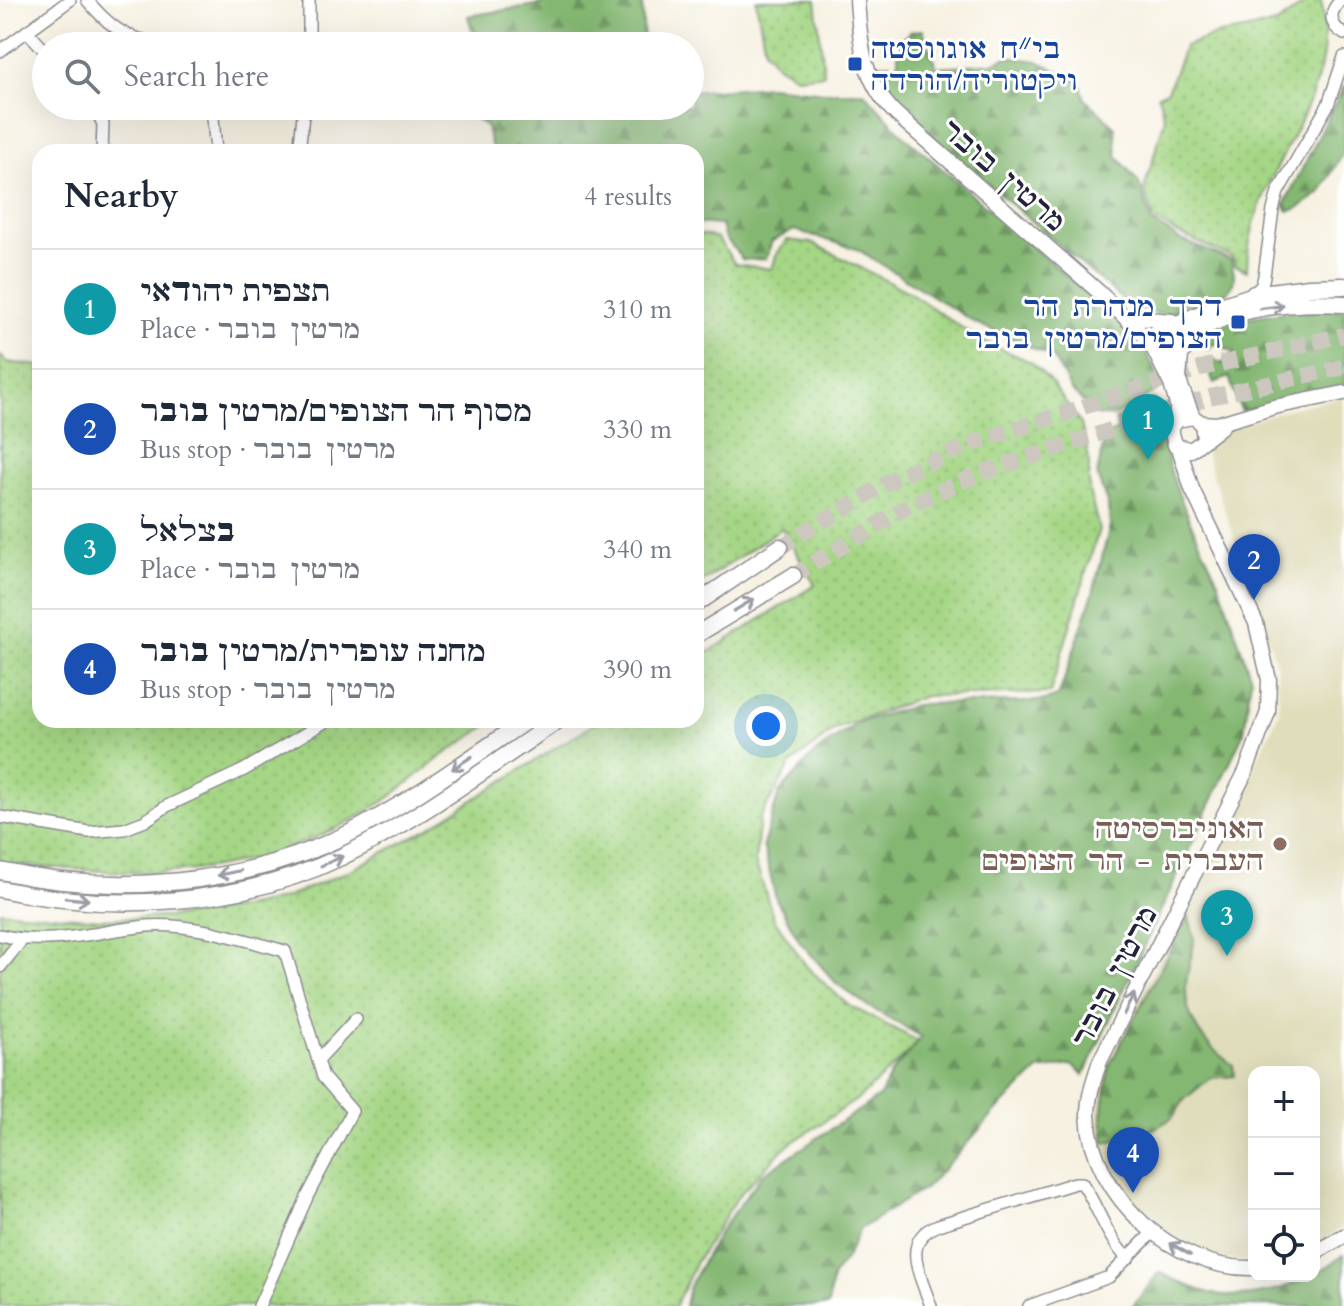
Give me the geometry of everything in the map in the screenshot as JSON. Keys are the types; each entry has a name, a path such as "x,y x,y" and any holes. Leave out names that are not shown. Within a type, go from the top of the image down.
{"main road":[{"path":"1254,294 1344,286"},
{"path":"1156,339 1255,309 1298,304 1344,304"},
{"path":"1178,379 1182,349 1202,326"},
{"path":"704,599 780,547"},
{"path":"704,630 793,576"},
{"path":"0,871 78,882 163,882 214,876 288,859 340,838 383,815 515,728"},
{"path":"0,889 77,900 164,900 217,894 294,876 339,858 393,830 546,728"}],"street":[{"path":"0,51 70,0"},
{"path":"87,0 120,32"},
{"path":"309,0 309,32"},
{"name":"מרטין בובר","path":"857,0 861,51 869,78 879,96 1156,339 1177,405 1177,420"},
{"path":"1340,0 1334,7 1331,20 1337,30 1344,34"},
{"path":"27,31 32,37"},
{"path":"1156,339 1181,320 1254,294 1262,285 1278,192 1328,105 1344,57"},
{"path":"101,120 102,144"},
{"path":"213,120 215,144"},
{"path":"300,144 302,120"},
{"path":"1265,261 1273,282 1298,288"},
{"name":"מרטין בובר","path":"1100,293 1137,318 1156,339 1197,420"},
{"path":"1137,318 1149,321 1181,320"},
{"path":"1234,420 1177,420 1171,434 1175,445 1191,450 1216,429 1234,420 1274,407 1344,393"},
{"path":"1197,420 1200,444"},
{"name":"מרטין בובר","path":"1200,444 1193,474 1200,503"},
{"name":"מרטין בובר","path":"1179,448 1187,477 1256,623 1267,663 1269,700 1264,726 1246,771 1100,1061 1089,1104 1093,1142 1103,1168 1128,1206 1154,1231 1185,1253 1233,1268 1248,1268"},
{"path":"0,817 89,832 124,829 244,770 315,728"},
{"path":"0,935 22,940 149,926 219,932 285,951 323,1077 352,1111 308,1195 259,1306"},
{"path":"0,967 22,940"},
{"path":"318,1060 356,1019"},
{"path":"931,1306 917,1263 917,1243 922,1234 938,1225 1075,1183 1082,1183 1093,1199 1112,1242 1128,1259"},
{"path":"1029,1306 1109,1277 1154,1231"},
{"path":"1320,1250 1344,1236"}],"shaded area":[{"name":"האוניברסיטה העברית - הר הצופים","path":"1344,396 1344,1227 1320,1241 1320,1066 1248,1066 1248,1261 1219,1259 1198,1253 1174,1239 1145,1215 1111,1167 1096,1134 1097,1091 1279,711 1277,665 1204,448 1219,433 1284,410"}],"green space":[{"path":"543,0 642,0 643,32 473,32 468,16 542,4"},
{"path":"756,0 816,0 824,74 797,77 776,64 765,50"},
{"path":"1309,0 1321,0 1324,38 1319,72 1308,105 1262,201 1251,235 1247,271 1235,265 1232,257 1175,232 1154,219 1144,189 1165,119 1158,95 1167,91 1185,46 1216,35 1277,24"},
{"path":"923,30 936,67 992,63 1007,57 1038,61 1080,82 1085,99 1115,127 1117,156 1139,183 1152,222 1179,239 1231,260 1234,280 1228,291 1203,304 1168,314 1146,311 1125,302 901,109 884,82 878,64 898,63 898,43 911,31"},
{"path":"769,86 825,92 864,92 902,134 1123,325 1141,344 1157,373 1154,392 1112,417 1096,415 1071,390 1053,357 976,323 857,249 794,230 772,241 766,259 743,260 724,236 721,225 704,224 704,144 491,144 486,126 477,120 704,120 704,91"},
{"path":"1344,86 1344,151 1320,193 1297,209 1288,211 1284,205"},
{"path":"704,235 717,238 735,264 772,269 777,253 787,240 812,243 909,292 977,338 1031,362 1050,381 1081,424 1089,459 1089,491 1099,529 1050,693 925,696 835,729 791,764 760,818 755,861 774,919 807,967 848,1005 920,1042 859,1098 784,1148 739,1195 696,1262 675,1306 0,1306 0,911 101,919 171,917 236,909 285,898 351,870 427,829 587,728 704,728 704,655 815,585 782,528 704,581"},
{"path":"1315,309 1344,310 1344,389 1241,411 1229,377 1214,383 1205,360 1211,358 1222,364 1234,352 1215,343 1207,349 1195,341 1208,332 1237,321"},
{"path":"0,355 6,362 32,365 32,728 484,728 362,815 340,827 269,854 219,866 172,872 0,864"},
{"path":"1154,399 1172,476 1219,583 1251,678 1244,732 1084,1075 1072,1065 1039,1070 1000,1107 928,1186 860,1229 832,1278 828,1306 685,1306 689,1286 720,1231 762,1175 880,1096 892,1072 922,1037 869,1007 836,983 800,942 776,899 763,845 779,793 816,752 859,722 921,704 1025,702 1047,700 1059,695 1093,593 1110,526 1108,506 1097,475 1105,436 1119,429 1115,420"},
{"path":"1188,916 1194,940 1187,976 1187,1004 1196,1028 1212,1048 1233,1065 1234,1076 1210,1078 1185,1099 1172,1118 1154,1129 1105,1143 1102,1117 1109,1066"},
{"path":"1344,1255 1344,1306 1133,1306 1159,1272 1203,1291 1246,1296 1298,1282 1320,1282 1320,1271"}],"tunnel":[{"path":"780,547 897,477 970,444 1202,368 1344,335"},
{"path":"793,576 912,504 981,473 1210,397 1344,367"}],"place":[{"name":"בי״ח אוגווסטה ויקטוריה/הורדה","path":"855,64"},
{"name":"דרך מנהרת הר הצופים/מרטין בובר","path":"1238,322"},
{"name":"תצפית יהודאי","path":"1148,460"},
{"name":"מסוף הר הצופים/מרטין בובר","path":"1254,600"},
{"name":"האוניברסיטה העברית - הר הצופים","path":"1280,844"},
{"name":"בצלאל","path":"1227,956"},
{"name":"מחנה עופרית/מרטין בובר","path":"1133,1193"}]}
